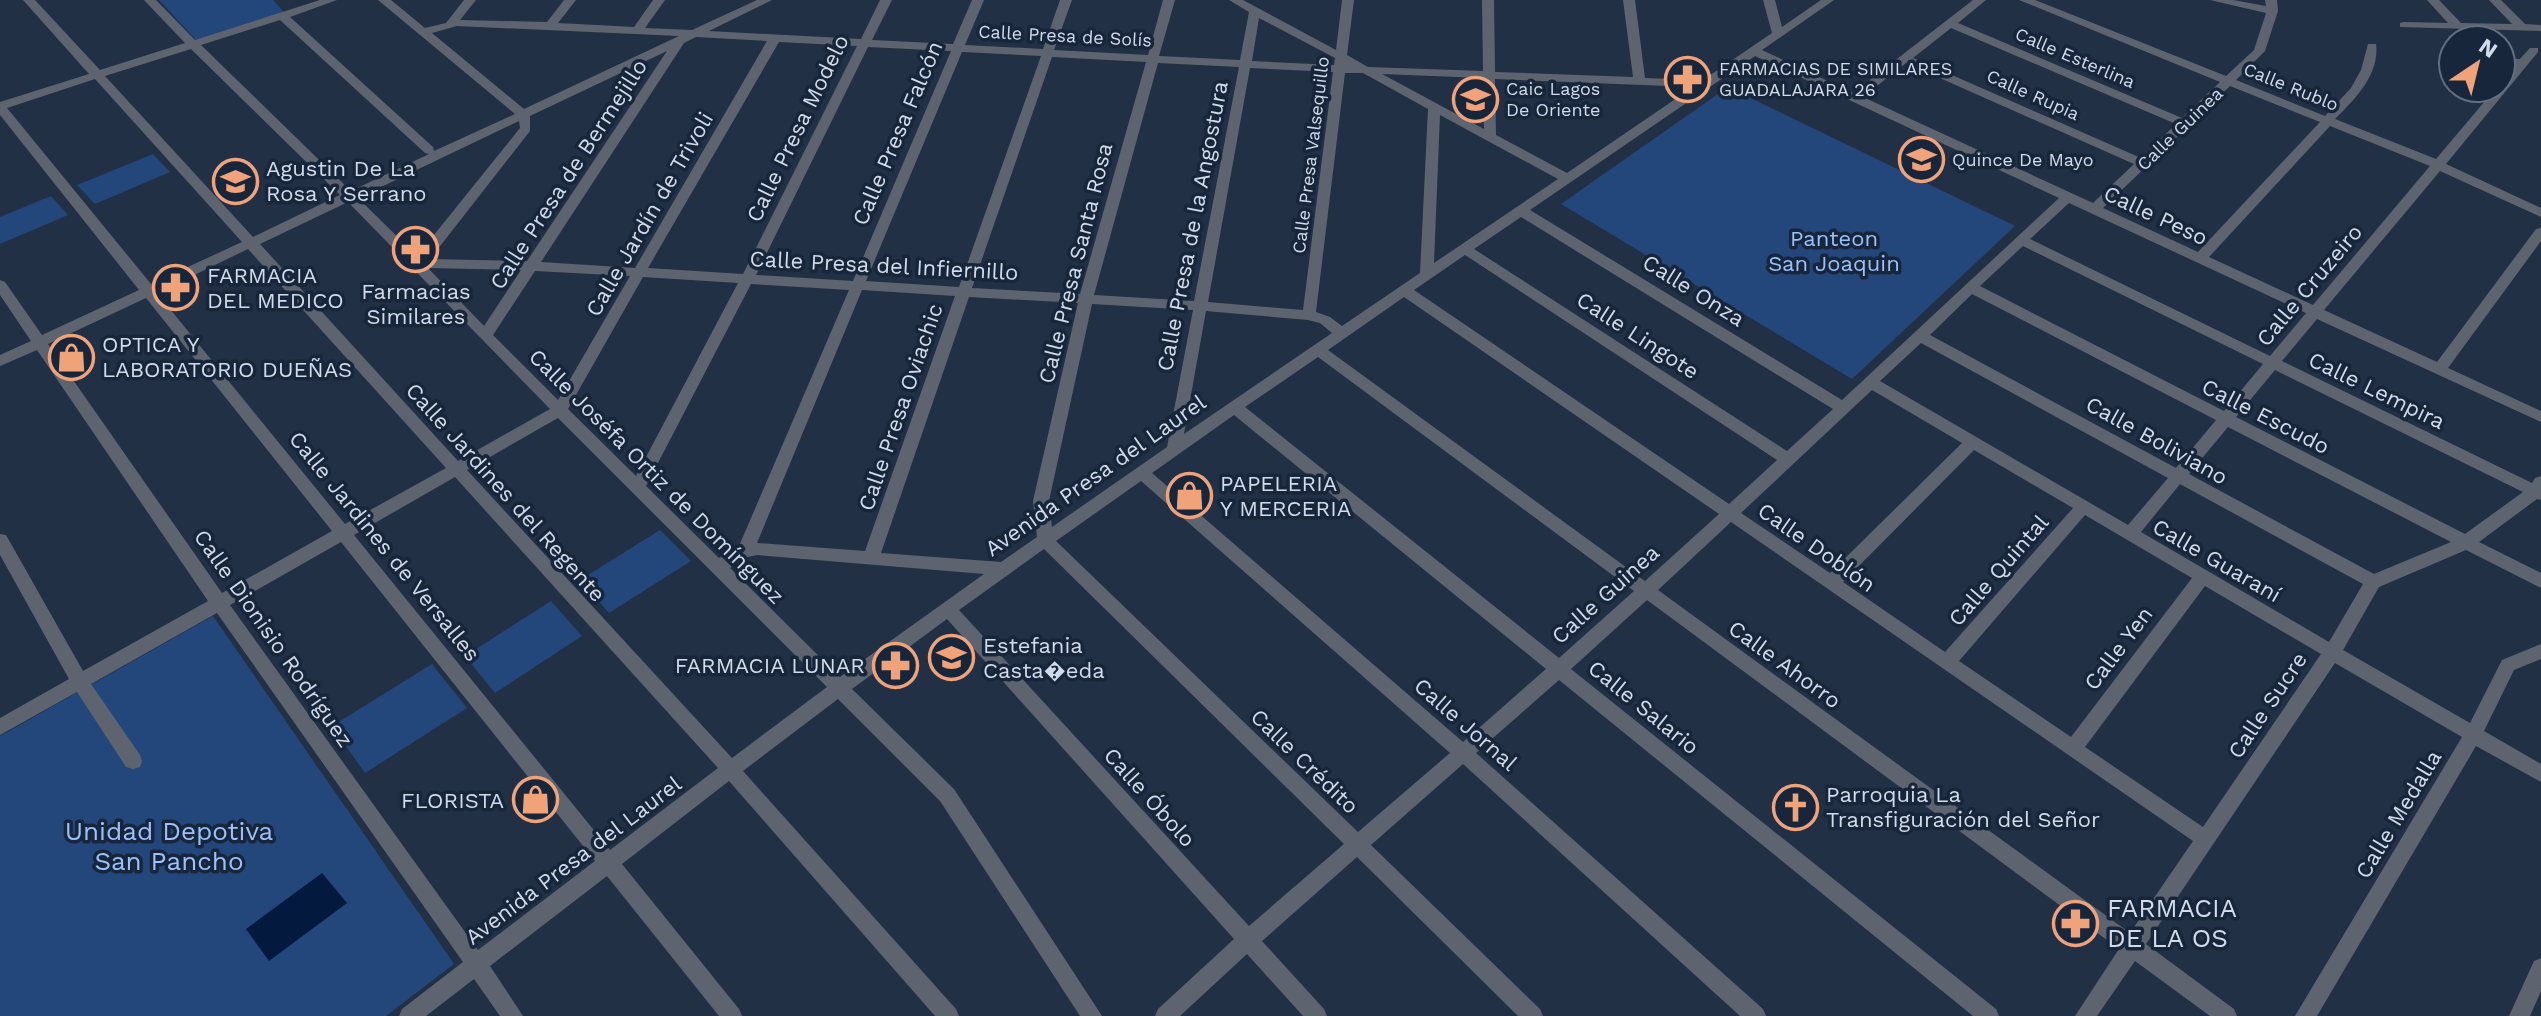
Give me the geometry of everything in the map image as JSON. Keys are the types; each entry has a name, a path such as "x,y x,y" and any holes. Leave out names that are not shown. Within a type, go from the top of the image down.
{"street":[{"name":"Calle Jardines del Regente","path":"29,0 454,470 731,770 949,1016"},
{"name":"Calle Joséfa Ortiz de Domínguez","path":"150,0 344,195 419,263 559,411 947,795 1092,1016"},
{"path":"0,107 331,0"},
{"path":"384,0 520,112 526,128 419,263"},
{"path":"451,23 470,0"},
{"path":"550,26 570,0"},
{"path":"637,31 659,0"},
{"path":"0,351 38,338 249,240 679,36 748,0"},
{"path":"424,32 451,23 550,26 679,36 695,33 766,0"},
{"name":"Calle Presa Modelo","path":"637,488 747,279 886,0"},
{"name":"Calle Presa Falcón","path":"746,550 978,0"},
{"name":"Calle Presa Oviachic","path":"871,557 1066,0"},
{"name":"Calle Presa Santa Rosa","path":"1045,540 1041,501 1086,299 1169,0"},
{"path":"1235,0 1342,63 1365,70 1568,179"},
{"name":"Calle Presa Valsequillo","path":"1309,315 1348,0"},
{"path":"1488,0 1490,137"},
{"path":"1629,0 1640,82"},
{"path":"1769,0 1778,34"},
{"name":"Avenida Presa del Laurel","path":"409,1016 731,770 1003,569 1233,406 1828,0"},
{"path":"1854,98 1980,0"},
{"name":"Calle Rublo","path":"2025,0 2436,164 2541,213"},
{"path":"2216,0 2271,6"},
{"path":"2433,0 2456,24"},
{"path":"2495,0 2522,28"},
{"name":"Calle Guinea","path":"2095,209 2259,51 2271,6"},
{"name":"Calle Presa de la Angostura","path":"1174,449 1198,306 1255,11"},
{"path":"283,17 429,150"},
{"name":"Calle Esterlina","path":"1951,24 2185,124"},
{"path":"2404,25 2437,26"},
{"path":"2517,28 2541,28"},
{"name":"Calle Presa de Solís","path":"695,33 1245,64 1342,63"},
{"name":"Calle Presa de Bermejillo","path":"485,336 679,36"},
{"name":"Calle Jardín de Trivoli","path":"559,411 775,38"},
{"path":"2200,258 2356,90 2367,70 2372,46"},
{"name":"Calle Cruzeiro","path":"2129,535 2534,50"},
{"name":"Calle Peso","path":"1754,51 2541,417"},
{"name":"Calle Rupia","path":"1906,59 2144,164"},
{"path":"2517,63 2523,63"},
{"path":"1365,70 1706,84"},
{"name":"Calle Jardines de Versalles","path":"0,107 732,1016"},
{"path":"1427,275 1434,107"},
{"path":"344,195 429,150 520,112"},
{"name":"Calle Guinea","path":"1165,1016 1246,940 1645,591 1872,383 2067,197"},
{"name":"Calle Onza","path":"1521,211 1843,408"},
{"path":"2439,370 2541,232"},
{"name":"Calle Lempira","path":"2021,240 2539,489"},
{"name":"Calle Lingote","path":"1465,249 1787,459"},
{"name":"Calle Presa del Infiernillo","path":"419,263 532,266 1198,306 1309,315 1325,320 1341,332"},
{"name":"Calle Dionisio Rodríguez","path":"0,285 219,603 513,1016"},
{"name":"Calle Escudo","path":"1972,288 2541,581"},
{"name":"Calle Doblón","path":"1404,290 2205,839"},
{"name":"Calle Boliviano","path":"1919,335 2373,582"},
{"path":"0,361 38,338"},
{"name":"Calle Ahorro","path":"1317,349 2227,1016"},
{"name":"Calle Guaraní","path":"1872,383 2541,774"},
{"name":"Calle Salario","path":"1233,406 1989,1016"},
{"path":"0,727 559,411"},
{"path":"1831,583 1973,442"},
{"name":"Calle Jornal","path":"1141,472 1462,752 1756,1016"},
{"path":"2373,582 2465,543 2539,489"},
{"name":"Calle Quintal","path":"1947,662 2083,507"},
{"path":"0,540 80,682 133,761"},
{"name":"Calle Crédito","path":"1045,540 1533,1016"},
{"path":"718,568 746,550 1003,569"},
{"name":"Calle Yen","path":"2073,749 2202,577"},
{"name":"Calle Sucre","path":"2085,1016 2332,653 2373,582"},
{"name":"Calle Óbolo","path":"948,609 1317,1016"},
{"name":"Calle Medalla","path":"2305,1016 2473,735 2508,665 2541,651"},
{"path":"2519,1016 2541,968"}],"green space":[{"path":"159,0 273,0 284,12 196,40"},
{"name":"Panteon San Joaquin","path":"1728,87 2015,226 1852,379 1561,204"},
{"path":"153,154 170,172 95,204 77,185"},
{"path":"51,196 68,215 0,244 0,217"},
{"path":"660,530 691,561 609,613 580,580"},
{"path":"551,601 582,636 495,693 465,656"},
{"name":"Unidad Depotiva San Pancho","path":"213,616 454,964 386,1016 0,1016 0,736"},
{"path":"432,664 467,708 365,773 332,726"}],"shaded area":[{"path":"322,873 347,903 269,961 246,929"}],"place":[{"name":"FARMACIAS DE SIMILARES GUADALAJARA 26","path":"1688,79"},
{"name":"Caic Lagos De Oriente","path":"1475,99"},
{"name":"Quince De Mayo","path":"1921,160"},
{"name":"Agustin De La Rosa Y Serrano","path":"235,181"},
{"name":"Farmacias Similares","path":"416,250"},
{"name":"FARMACIA DEL MEDICO","path":"176,288"},
{"name":"OPTICA Y LABORATORIO DUEÑAS","path":"71,357"},
{"name":"PAPELERIA Y MERCERIA","path":"1189,496"},
{"name":"Estefania Casta�eda","path":"952,658"},
{"name":"FARMACIA LUNAR","path":"896,665"},
{"name":"FLORISTA","path":"535,800"},
{"name":"Parroquia La Transfiguración del Señor","path":"1795,807"},
{"name":"FARMACIA DE LA OS","path":"2076,923"}]}
